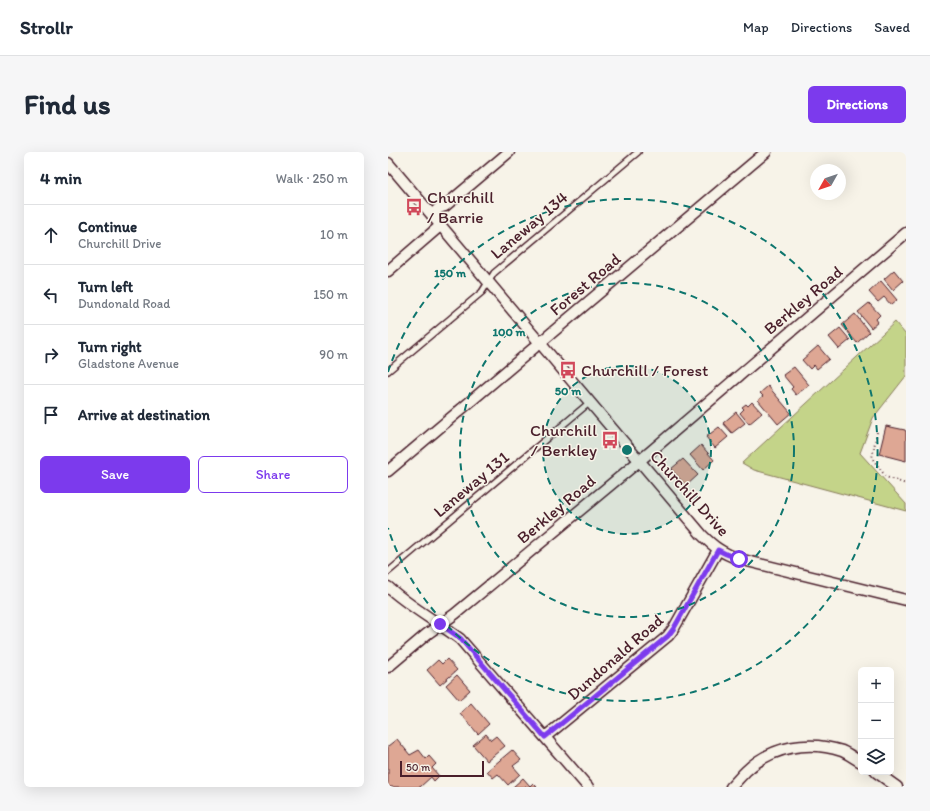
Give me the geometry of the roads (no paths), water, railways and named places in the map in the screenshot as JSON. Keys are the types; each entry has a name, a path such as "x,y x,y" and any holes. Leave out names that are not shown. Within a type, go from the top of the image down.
{"street":[{"path":"432,216 439,208 445,206 510,152"},
{"name":"Forest Road","path":"388,471 766,152"},
{"name":"Churchill Drive","path":"389,166 589,403 702,534 718,550 739,559 906,600"},
{"path":"388,270 440,226"},
{"name":"Berkley Road","path":"388,667 440,624 461,609 639,461 906,233"},
{"name":"Dundonald Road","path":"545,737 668,636 718,550"},
{"path":"388,587 426,616 460,638 588,787"},
{"path":"732,787 746,770 767,756 781,749 798,746 820,746 843,752 858,760"},
{"path":"880,775 897,787"}],"lane":[{"name":"Laneway 134","path":"388,371 482,292 494,273 638,152"},
{"name":"Laneway 131","path":"388,572 589,403"}],"place":[{"name":"Churchill / Barrie","path":"414,207"},
{"name":"Churchill / Forest","path":"568,370"},
{"name":"Churchill / Berkley","path":"610,440"}]}
